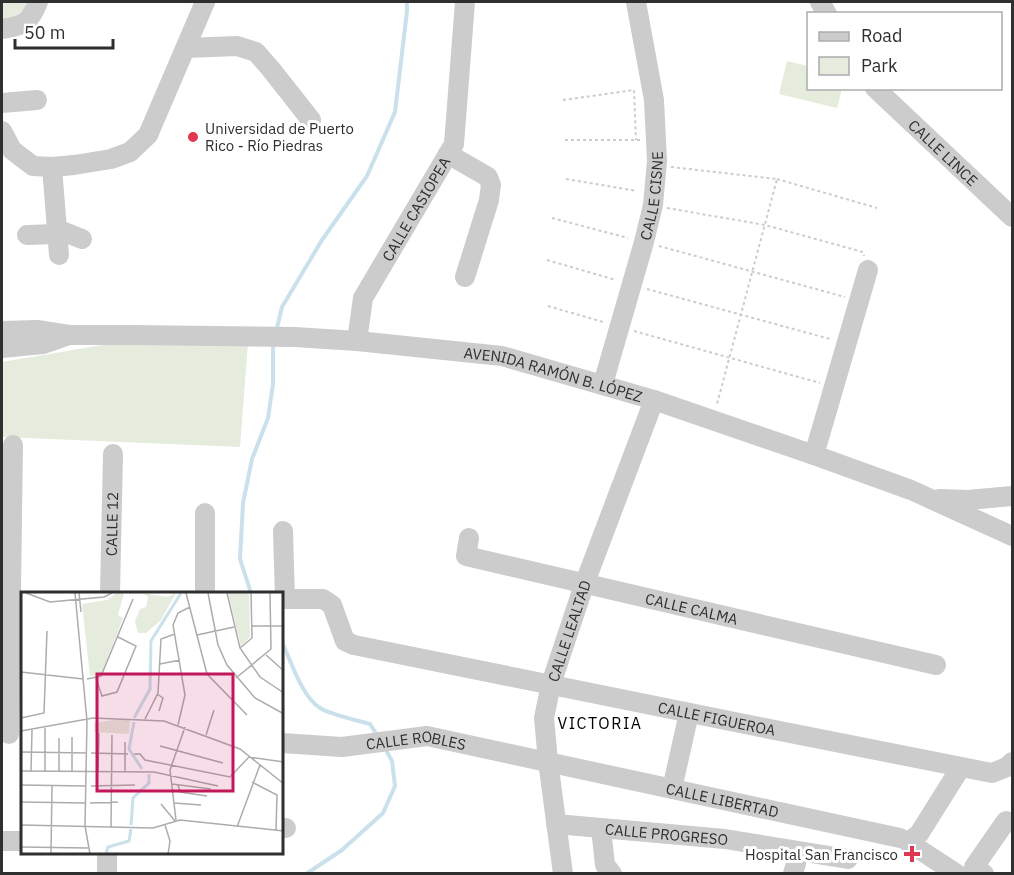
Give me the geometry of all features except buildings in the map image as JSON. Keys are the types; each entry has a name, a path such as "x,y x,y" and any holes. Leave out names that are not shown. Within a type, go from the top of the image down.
{"street":[{"path":"2,29 16,27 32,17 38,2"},
{"path":"2,131 12,150 33,166 74,165 111,159 130,152 148,135 205,2"},
{"name":"CALLE CASIOPEA","path":"357,341 363,298 454,144 465,2"},
{"name":"CALLE CISNE","path":"603,384 644,242 653,200 657,165 654,100 636,2"},
{"path":"186,48 237,46 256,52 311,120"},
{"name":"CALLE LINCE","path":"877,90 1012,217"},
{"path":"2,103 37,100"},
{"path":"448,154 488,177 491,185 489,200 465,277"},
{"path":"52,167 59,255"},
{"path":"27,235 57,232 82,239"},
{"path":"814,455 868,270"},
{"name":"AVENIDA RAMÓN B. LÓPEZ","path":"2,331 37,330 69,335 295,337 502,356 654,400 814,455 911,490 1012,536"},
{"name":"AVENIDA RAMÓN B. LÓPEZ","path":"2,348 44,344 69,335"},
{"name":"CALLE LEALTAD","path":"563,873 544,718 551,684 584,585 654,400"},
{"path":"11,734 13,445"},
{"name":"CALLE 12","path":"110,592 113,454"},
{"path":"930,499 968,500 1012,496"},
{"path":"205,513 205,592"},
{"path":"283,531 284,592"},
{"name":"CALLE CALMA","path":"469,538 466,556 936,665"},
{"name":"CALLE FIGUEROA","path":"284,599 323,599 333,605 345,641 354,645 992,773 1010,764"},
{"path":"672,789 689,713"},
{"name":"CALLE ROBLES","path":"284,743 342,747 427,736 548,761"},
{"name":"CALLE LIBERTAD","path":"548,761 900,838"},
{"path":"957,873 908,842 919,834 961,767"},
{"path":"984,873 974,867 1006,821"},
{"name":"CALLE PROGRESO","path":"556,824 725,839 848,859"},
{"path":"601,828 605,865 612,873"},
{"path":"2,841 21,841"},
{"path":"793,873 798,852"},
{"path":"107,854 107,873"}],"path":[{"path":"563,100 634,90 636,140"},
{"path":"565,140 656,140"},
{"path":"657,165 777,179 877,208"},
{"path":"566,179 765,225 863,252 868,270"},
{"path":"716,408 777,179"},
{"path":"552,218 860,301"},
{"path":"547,260 848,344"},
{"path":"548,306 835,387"}],"green space":[{"path":"2,2 29,2 18,14 2,20"},
{"path":"787,61 807,66 807,90 842,90 837,108 779,94"},
{"path":"120,342 248,343 240,447 2,437 2,362"}],"waterway":[{"path":"276,332 282,307 322,240 367,176 395,112 407,2"},
{"path":"251,592 240,559 243,503 252,459 268,418 273,384 274,342"},
{"path":"284,647 302,687 314,703 331,713 370,724 377,735"},
{"path":"306,874 342,850 383,813 395,786 392,761 387,752"}],"place":[{"name":"Universidad de Puerto Rico - Río Piedras","path":"193,137"},
{"name":"Hospital San Francisco","path":"912,854"}],"district":[{"name":"VICTORIA","path":"600,723"}]}
